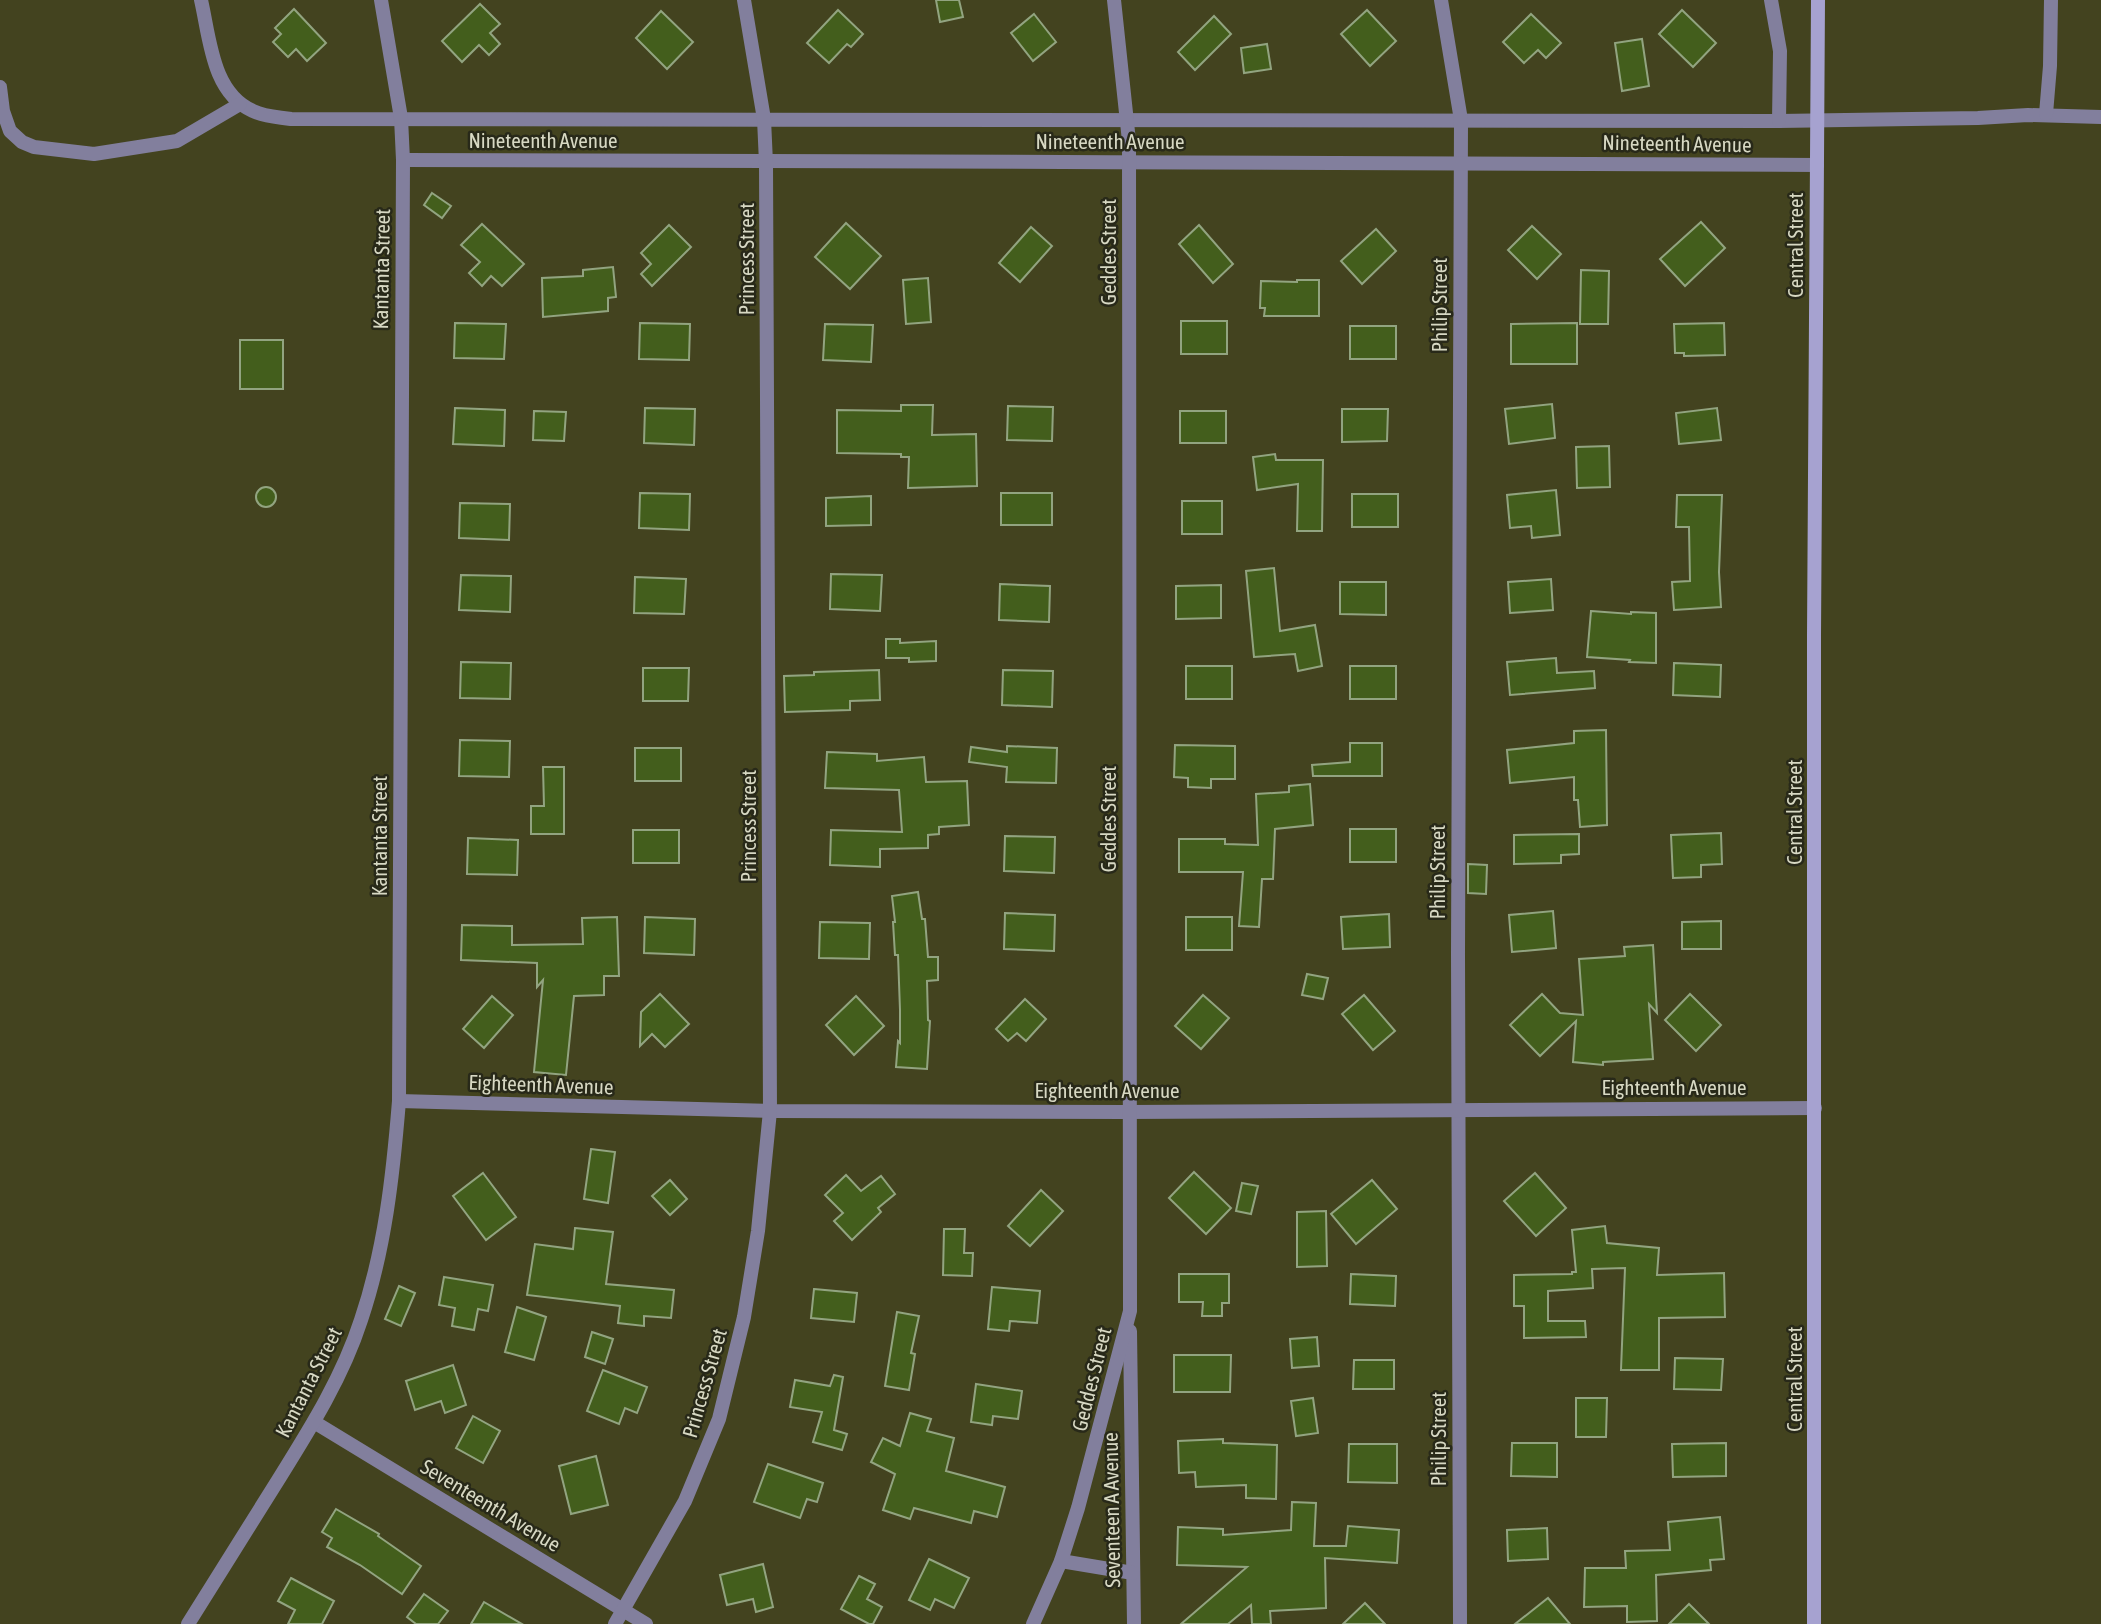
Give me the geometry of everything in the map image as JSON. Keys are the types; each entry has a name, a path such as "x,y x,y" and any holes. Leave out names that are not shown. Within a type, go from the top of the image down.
{"main road":[{"name":"Central Street","path":"1814,1624 1818,0"}],"street":[{"path":"201,0 217,68 227,92 256,113 291,119 1779,121 1979,118 2046,114 2101,117"},
{"name":"Kantanta Street","path":"188,1624 314,1422 340,1371 361,1321 380,1254 389,1205 399,1101 403,160 401,118 381,0"},
{"name":"Princess Street","path":"615,1624 685,1501 719,1419 746,1305 758,1231 770,1111 766,163 764,119 744,0"},
{"name":"Geddes Street","path":"1033,1624 1060,1561 1085,1482 1130,1311 1129,162 1128,120 1114,0"},
{"name":"Philip Street","path":"1441,0 1461,120 1460,1624"},
{"path":"1771,0 1780,51 1779,121"},
{"path":"2046,114 2050,87 2051,0"},
{"path":"0,87 3,111 10,131 22,142 34,147 94,154 177,141 240,104"},
{"name":"Nineteenth Avenue","path":"403,160 1817,165"},
{"name":"Eighteenth Avenue","path":"399,1101 770,1111 1815,1108"},
{"name":"Seventeen A Avenue","path":"1130,1311 1134,1624"},
{"name":"Seventeenth Avenue","path":"314,1422 646,1624"},
{"path":"1060,1561 1133,1573"}],"building":[{"path":"936,0 959,0 963,17 940,22"},
{"path":"480,4 500,24 490,33 500,44 489,55 479,45 462,62 442,41"},
{"path":"294,9 326,43 307,61 296,49 288,57 273,42 281,34 275,28"},
{"path":"838,10 863,34 851,47 847,44 829,63 807,43"},
{"path":"1367,10 1396,41 1370,66 1341,34"},
{"path":"1682,10 1716,43 1693,67 1659,34"},
{"path":"661,11 693,42 667,69 636,38"},
{"path":"1034,14 1056,42 1033,61 1011,33"},
{"path":"1531,14 1561,43 1546,58 1538,50 1524,63 1503,42"},
{"path":"1214,16 1231,34 1195,70 1178,52"},
{"path":"1642,39 1649,86 1622,91 1615,43"},
{"path":"1267,44 1271,69 1244,73 1241,48"},
{"path":"432,193 451,206 442,218 424,205"},
{"path":"1701,222 1725,248 1685,286 1660,259"},
{"path":"846,223 881,256 850,289 815,257"},
{"path":"482,224 524,264 502,286 491,276 482,286 469,273 480,262 461,245"},
{"path":"669,225 691,247 652,286 641,274 651,264 641,253"},
{"path":"1199,225 1233,264 1213,283 1179,244"},
{"path":"1532,226 1561,254 1537,279 1508,250"},
{"path":"1031,227 1052,246 1020,282 999,263"},
{"path":"1376,229 1396,251 1362,284 1341,261"},
{"path":"613,267 616,297 608,298 608,311 543,317 542,278 583,276 583,270"},
{"path":"1581,270 1609,271 1608,324 1580,324"},
{"path":"928,278 931,322 906,324 903,280"},
{"path":"1319,280 1319,316 1264,316 1265,308 1260,308 1261,281"},
{"path":"1181,321 1227,321 1227,354 1181,354"},
{"path":"455,323 506,324 504,359 454,358"},
{"path":"640,323 690,324 689,360 639,359"},
{"path":"1577,323 1577,364 1511,364 1511,324"},
{"path":"1724,323 1725,355 1684,356 1684,353 1675,353 1674,324"},
{"path":"825,324 873,325 871,362 823,360"},
{"path":"1350,326 1396,326 1396,359 1350,359"},
{"path":"240,340 283,340 283,389 240,389"},
{"path":"1552,404 1555,438 1509,444 1505,409"},
{"path":"901,405 933,405 932,435 976,434 977,486 908,488 909,457 901,457 901,454 837,453 837,410 901,411"},
{"path":"1008,406 1053,407 1052,441 1007,440"},
{"path":"455,408 505,410 504,446 453,444"},
{"path":"645,408 695,409 694,445 644,443"},
{"path":"1717,408 1721,440 1679,444 1676,413"},
{"path":"1342,409 1388,409 1387,441 1342,442"},
{"path":"534,411 566,412 564,441 533,440"},
{"path":"1180,411 1226,411 1226,443 1180,443"},
{"path":"1609,446 1610,487 1577,488 1576,447"},
{"path":"1275,454 1276,460 1323,460 1322,531 1297,531 1298,484 1257,490 1253,457"},
{"path":"266,487 273,490 276,497 273,504 266,507 259,504 256,497 259,490"},
{"path":"1556,490 1560,535 1532,538 1531,526 1510,528 1507,495"},
{"path":"640,493 690,494 689,530 639,528"},
{"path":"1001,493 1052,493 1052,525 1001,525"},
{"path":"1352,494 1398,494 1398,527 1352,527"},
{"path":"1677,495 1722,495 1719,572 1721,607 1674,610 1672,582 1690,581 1689,527 1676,527"},
{"path":"871,496 871,525 826,526 826,498"},
{"path":"1182,501 1222,501 1222,534 1182,534"},
{"path":"460,503 510,504 509,540 459,538"},
{"path":"1274,568 1280,631 1315,625 1322,666 1298,671 1295,654 1254,657 1246,571"},
{"path":"831,574 882,575 880,611 830,609"},
{"path":"461,575 511,576 510,612 459,610"},
{"path":"635,577 686,579 684,614 634,613"},
{"path":"1551,579 1553,610 1510,613 1508,582"},
{"path":"1340,582 1386,582 1386,615 1340,614"},
{"path":"1000,584 1050,586 1049,622 999,620"},
{"path":"1221,585 1221,618 1176,619 1176,586"},
{"path":"1591,611 1656,613 1656,663 1587,657"},
{"path":"886,639 900,639 900,643 936,641 936,661 909,662 909,658 886,658"},
{"path":"1556,658 1557,673 1594,671 1595,688 1510,695 1507,662"},
{"path":"461,662 511,663 510,699 460,698"},
{"path":"1674,663 1721,665 1720,697 1673,695"},
{"path":"1186,666 1232,666 1232,699 1186,699"},
{"path":"1350,666 1396,666 1396,699 1350,699"},
{"path":"643,668 689,668 688,701 643,701"},
{"path":"879,670 880,700 850,701 850,710 785,712 784,676 814,675 814,672"},
{"path":"1003,670 1053,671 1052,707 1002,705"},
{"path":"1606,730 1607,825 1580,827 1578,800 1574,800 1574,777 1510,783 1507,750 1574,743 1574,731"},
{"path":"460,740 510,741 509,777 459,776"},
{"path":"1350,743 1382,743 1382,776 1313,776 1312,765 1350,762"},
{"path":"1175,745 1235,746 1235,779 1211,779 1211,788 1188,787 1188,778 1174,777"},
{"path":"1007,746 1057,748 1056,783 1006,782 1007,767 969,762 971,747 1007,752"},
{"path":"635,748 681,748 681,781 635,781"},
{"path":"827,752 877,754 877,761 924,757 926,782 967,781 969,825 939,827 939,834 928,835 928,848 880,849 880,867 830,865 831,830 902,832 899,790 825,788"},
{"path":"543,767 564,767 564,834 531,834 531,806 544,806"},
{"path":"1310,784 1313,825 1275,829 1273,879 1262,879 1259,927 1239,926 1243,872 1179,872 1179,839 1225,839 1225,844 1258,845 1256,794 1289,792 1289,786"},
{"path":"1350,829 1396,829 1396,862 1350,862"},
{"path":"633,830 679,830 679,863 633,863"},
{"path":"1721,833 1722,864 1701,865 1701,877 1673,878 1671,835"},
{"path":"1579,834 1579,854 1561,855 1561,863 1514,864 1514,835"},
{"path":"1005,836 1055,837 1054,873 1004,871"},
{"path":"468,838 518,840 517,875 467,874"},
{"path":"1468,864 1487,865 1486,894 1468,893"},
{"path":"918,892 922,919 925,919 928,957 938,957 938,980 927,981 930,1021 927,1069 896,1067 898,1041 900,1043 900,1010 892,896"},
{"path":"1553,911 1556,948 1512,952 1509,915"},
{"path":"1005,913 1055,915 1054,951 1004,949"},
{"path":"1389,914 1390,947 1343,949 1341,917"},
{"path":"617,917 619,976 604,976 604,995 574,996 566,1075 534,1072 543,980 537,987 537,963 461,960 462,925 512,926 512,945 583,944 582,918"},
{"path":"645,917 695,919 694,955 644,953"},
{"path":"1186,917 1232,917 1232,950 1186,950"},
{"path":"1721,921 1721,949 1682,949 1682,922"},
{"path":"820,922 870,923 869,959 819,958"},
{"path":"1653,945 1657,1013 1649,1004 1653,1059 1603,1062 1603,1065 1573,1062 1576,1021 1540,1056 1510,1025 1542,994 1560,1013 1583,1015 1579,959 1625,956 1624,947"},
{"path":"1307,974 1328,978 1323,999 1302,995"},
{"path":"660,994 689,1024 665,1047 652,1034 640,1046 641,1012"},
{"path":"1690,994 1721,1025 1696,1051 1665,1020"},
{"path":"1203,995 1229,1018 1201,1049 1175,1026"},
{"path":"1364,995 1395,1031 1373,1050 1342,1014"},
{"path":"492,996 513,1015 484,1048 463,1029"},
{"path":"856,996 884,1026 854,1055 826,1025"},
{"path":"1025,999 1046,1019 1026,1041 1017,1033 1008,1041 996,1029"},
{"path":"591,1149 615,1152 608,1203 584,1199"},
{"path":"1194,1172 1231,1208 1206,1234 1169,1198"},
{"path":"483,1173 516,1217 486,1240 453,1196"},
{"path":"1535,1173 1566,1208 1536,1236 1504,1201"},
{"path":"846,1175 861,1191 881,1176 895,1194 878,1208 881,1212 852,1240 834,1221 843,1213 825,1195"},
{"path":"670,1180 687,1199 670,1215 652,1196"},
{"path":"1372,1180 1397,1209 1356,1244 1331,1214"},
{"path":"1242,1183 1258,1186 1251,1214 1236,1211"},
{"path":"1041,1190 1063,1211 1030,1246 1008,1226"},
{"path":"1326,1211 1327,1266 1297,1267 1297,1212"},
{"path":"1605,1226 1607,1243 1659,1248 1657,1275 1724,1273 1725,1317 1659,1318 1659,1370 1621,1370 1625,1268 1592,1269 1593,1288 1548,1291 1548,1321 1585,1321 1586,1337 1524,1338 1524,1306 1514,1306 1514,1275 1576,1272 1572,1230"},
{"path":"575,1228 613,1232 606,1284 674,1290 671,1318 644,1316 644,1326 618,1323 620,1306 527,1295 535,1244 573,1249"},
{"path":"944,1229 965,1229 964,1253 973,1253 972,1276 943,1275"},
{"path":"1179,1274 1229,1274 1229,1303 1222,1303 1222,1316 1202,1316 1203,1302 1179,1302"},
{"path":"1351,1274 1396,1276 1395,1306 1350,1304"},
{"path":"444,1277 493,1285 488,1311 478,1309 474,1330 452,1326 455,1308 439,1305"},
{"path":"399,1286 415,1293 401,1326 385,1319"},
{"path":"992,1287 1040,1291 1037,1323 1010,1321 1009,1331 988,1329"},
{"path":"814,1289 857,1293 854,1322 811,1318"},
{"path":"517,1307 546,1317 534,1360 505,1352"},
{"path":"897,1312 919,1316 911,1353 915,1354 909,1390 885,1386"},
{"path":"592,1332 613,1339 605,1364 585,1357"},
{"path":"1317,1337 1319,1366 1292,1368 1290,1339"},
{"path":"1174,1355 1231,1355 1230,1392 1174,1392"},
{"path":"1675,1358 1723,1359 1721,1390 1674,1389"},
{"path":"1354,1360 1394,1360 1394,1389 1353,1389"},
{"path":"453,1365 466,1405 445,1413 441,1401 415,1410 406,1381"},
{"path":"603,1370 647,1387 637,1413 625,1408 619,1424 587,1411"},
{"path":"834,1375 843,1377 834,1430 847,1434 842,1450 813,1442 822,1412 790,1407 795,1380 830,1386"},
{"path":"976,1384 1022,1391 1018,1419 993,1416 992,1425 971,1422"},
{"path":"1313,1398 1318,1433 1296,1436 1291,1401"},
{"path":"1576,1398 1607,1398 1606,1437 1576,1437"},
{"path":"910,1413 931,1419 927,1431 954,1438 946,1471 1005,1487 997,1517 974,1511 971,1523 914,1508 910,1519 883,1510 895,1474 871,1462 883,1438 900,1446"},
{"path":"473,1416 500,1431 483,1463 456,1448"},
{"path":"1223,1439 1223,1443 1277,1445 1276,1499 1246,1498 1246,1485 1196,1487 1195,1472 1179,1473 1178,1441"},
{"path":"1512,1443 1557,1443 1557,1477 1511,1476"},
{"path":"1726,1443 1726,1476 1673,1477 1672,1444"},
{"path":"1349,1444 1397,1444 1397,1483 1348,1482"},
{"path":"596,1456 608,1505 571,1514 559,1466"},
{"path":"768,1464 823,1483 817,1502 807,1499 800,1518 754,1502"},
{"path":"1292,1502 1316,1503 1314,1546 1346,1546 1348,1526 1399,1530 1397,1563 1325,1558 1326,1608 1270,1611 1271,1624 1252,1624 1251,1605 1228,1624 1181,1624 1247,1567 1177,1565 1178,1527 1223,1529 1223,1535 1291,1530"},
{"path":"336,1509 379,1534 378,1536 421,1566 402,1594 360,1565 327,1547 332,1538 322,1532"},
{"path":"1720,1517 1724,1559 1710,1560 1711,1570 1656,1575 1657,1621 1627,1622 1627,1606 1584,1607 1585,1568 1626,1568 1625,1551 1670,1550 1668,1522"},
{"path":"1547,1528 1548,1559 1508,1561 1507,1530"},
{"path":"929,1559 969,1578 954,1608 935,1599 930,1610 909,1600"},
{"path":"763,1564 773,1607 756,1612 753,1599 727,1605 720,1575"},
{"path":"859,1576 875,1584 867,1599 882,1607 873,1624 841,1609"},
{"path":"291,1578 334,1601 322,1624 288,1624 295,1610 278,1601"},
{"path":"424,1594 448,1611 438,1624 416,1624 407,1617"},
{"path":"1548,1598 1570,1624 1515,1624"},
{"path":"484,1602 522,1624 471,1624"},
{"path":"1365,1603 1385,1624 1343,1624"},
{"path":"1689,1604 1709,1624 1669,1624"}]}
